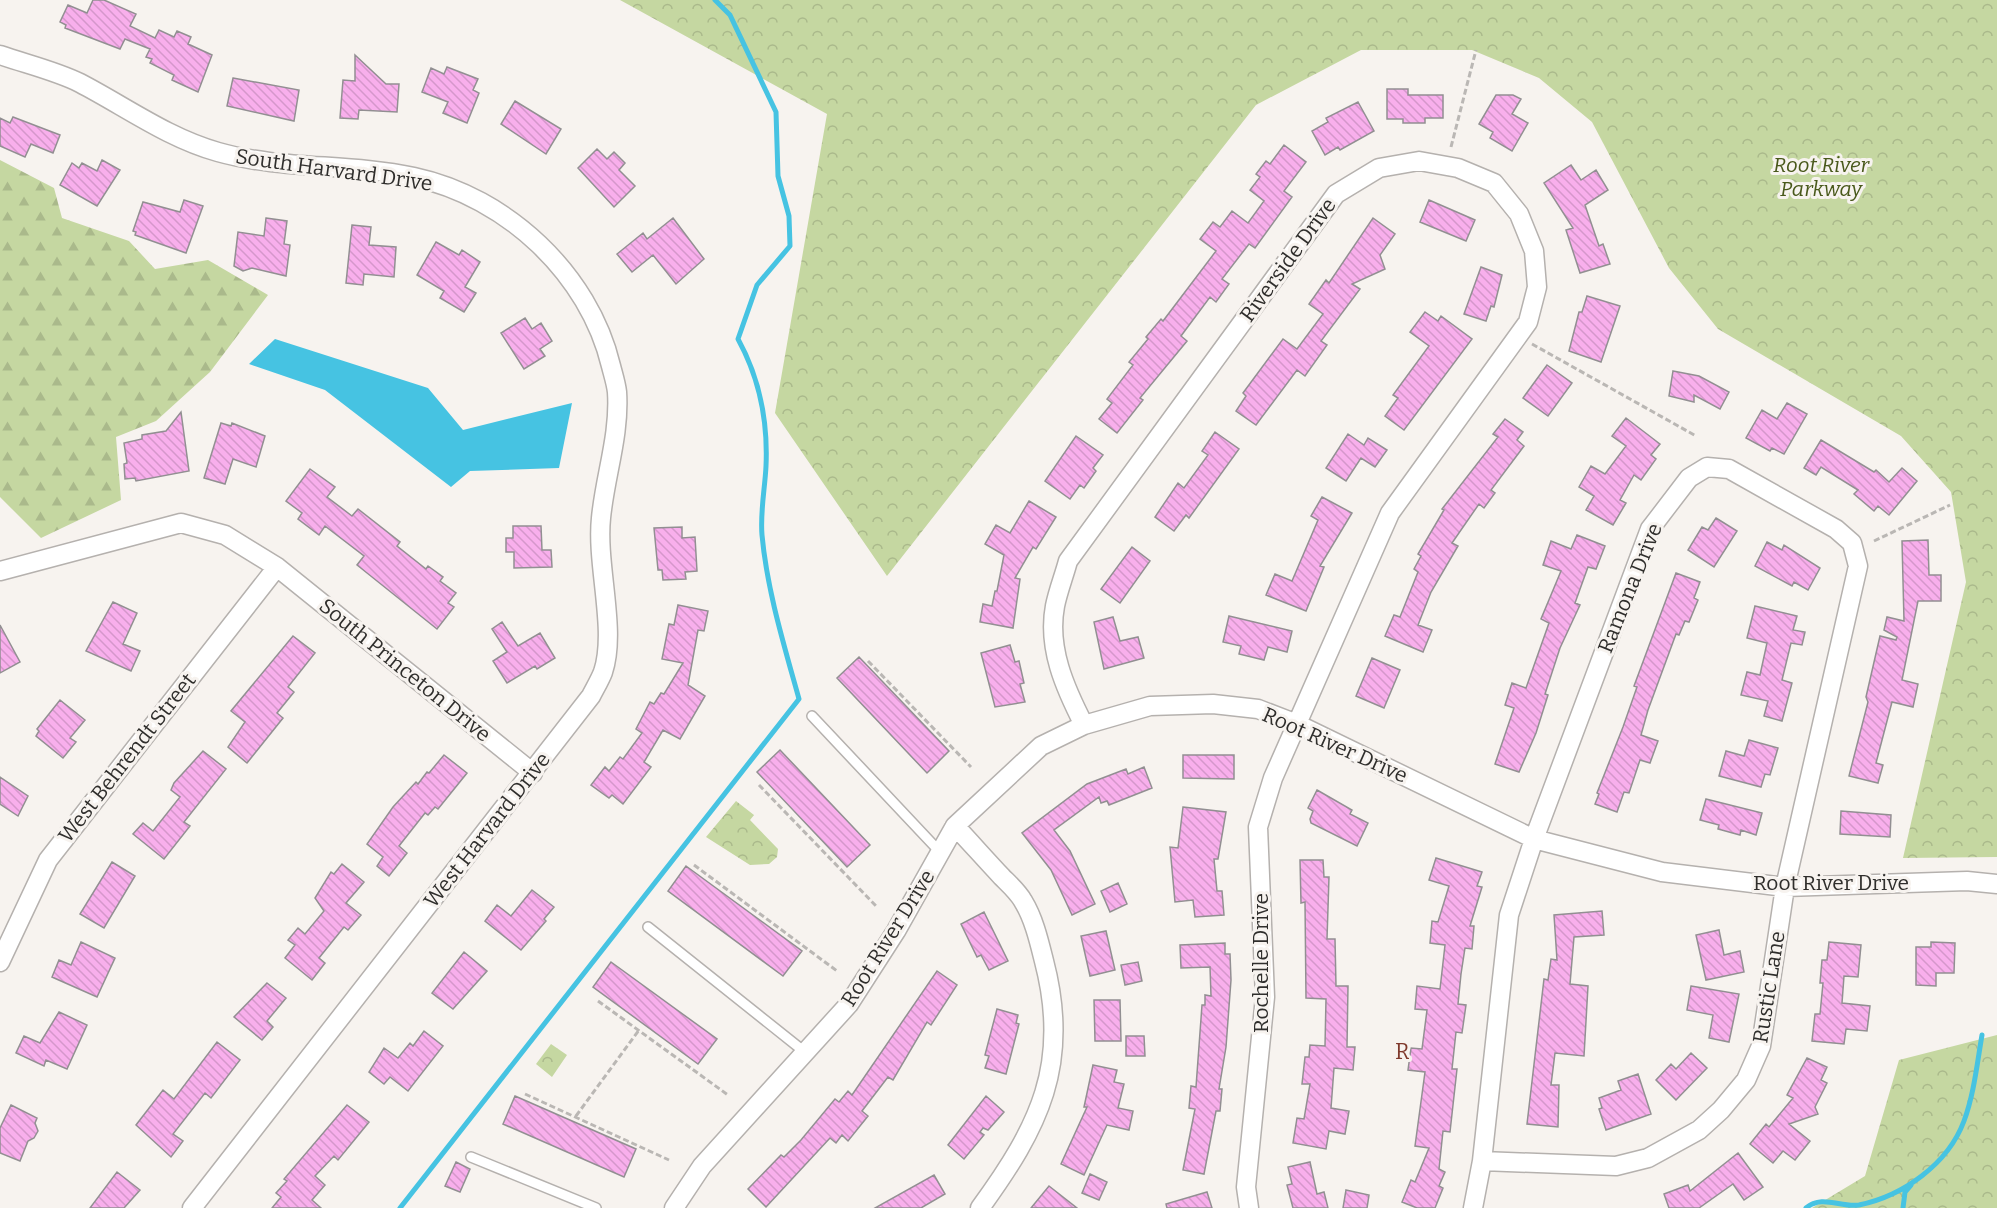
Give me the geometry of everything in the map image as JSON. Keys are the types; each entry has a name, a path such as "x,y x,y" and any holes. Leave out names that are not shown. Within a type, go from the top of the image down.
{"street":[{"name":"South Harvard Drive","path":"0,55 78,82 170,135 216,152 253,160 414,177 458,190 507,217 544,249 579,292 604,336 617,391"},
{"name":"Riverside Drive","path":"1084,725 1064,686 1053,642 1054,607 1068,561 1336,194 1379,168 1419,161 1458,168 1494,183 1519,214 1534,251 1537,287 1528,322 1390,513 1297,723"},
{"name":"West Harvard Drive","path":"192,1208 591,696 603,672 608,648 599,532 614,448 617,391"},
{"name":"Ramona Drive","path":"1534,839 1650,529 1689,478 1707,467 1729,470 1836,529 1852,543 1858,566 1785,886"},
{"name":"South Princeton Drive","path":"0,571 181,523 225,535 277,567 533,772"},
{"name":"West Behrendt Street","path":"0,962 48,860 277,567"},
{"name":"Root River Drive","path":"674,1208 702,1166 849,1004 896,931 955,826 1041,746 1084,725 1150,706 1213,704 1258,709 1297,723 1534,839 1662,872 1785,886 1967,881 1997,884"},
{"name":"Rochelle Drive","path":"1249,1208 1246,1187 1265,997 1258,827 1273,778 1297,723"},
{"path":"955,826 1023,900 1038,936 1048,976 1053,1014 1053,1054 1047,1089 1034,1125 1012,1164 980,1208"},
{"path":"1473,1208 1482,1161 1509,915 1534,839"},
{"name":"Rustic Lane","path":"1482,1161 1616,1166 1648,1158 1699,1130 1721,1110 1746,1080 1761,1046 1785,886"}],"lane":[{"path":"812,716 940,852"},
{"path":"648,927 806,1053"},
{"path":"471,1157 596,1208"}],"path":[{"path":"1451,147 1476,50"},
{"path":"1518,336 1696,436"},
{"path":"1874,541 1950,505"},
{"path":"868,661 971,767"},
{"path":"759,785 877,907"},
{"path":"694,865 837,971"},
{"path":"598,1001 728,1095"},
{"path":"576,1117 639,1030"},
{"path":"525,1094 669,1160"}],"green space":[{"name":"Root River Parkway","path":"620,0 1997,0 1997,857 1903,858 1966,582 1951,492 1901,436 1718,329 1669,268 1592,122 1539,78 1472,50 1361,50 1256,105 887,576 775,413 827,114"},
{"path":"0,160 54,188 62,218 129,241 155,269 208,260 268,295 210,372 156,421 116,437 121,500 41,538 0,497"},
{"path":"736,801 754,815 750,820 778,849 777,857 769,864 750,865 706,837"},
{"path":"1997,1035 1997,1208 1812,1208 1865,1176 1899,1060"},
{"path":"551,1044 567,1055 552,1077 536,1064"}],"water":[{"path":"275,339 428,388 463,430 572,403 559,468 470,471 451,487 325,390 249,364"}],"building":[{"path":"93,0 104,0 136,14 130,26 155,38 159,30 174,37 177,31 191,37 188,44 212,55 198,92 172,80 174,75 150,63 152,59 146,57 150,49 125,39 120,49 65,28 66,25 60,22 68,5 87,13"},
{"path":"355,55 386,84 399,84 397,112 359,110 358,119 340,118 343,80 355,81"},
{"path":"447,67 478,79 473,90 479,93 467,123 443,113 448,102 422,92 431,68 444,74"},
{"path":"233,78 299,90 294,121 227,106"},
{"path":"1387,89 1408,89 1408,95 1443,95 1443,118 1425,118 1425,123 1403,123 1403,119 1387,119"},
{"path":"1496,95 1513,95 1521,99 1512,114 1528,123 1512,151 1490,138 1493,132 1479,124"},
{"path":"515,101 561,129 546,154 501,124"},
{"path":"1358,102 1374,131 1340,150 1338,147 1325,155 1312,131 1328,122 1326,118"},
{"path":"13,117 60,135 53,153 31,144 25,157 0,146 0,118 10,123"},
{"path":"1284,145 1306,162 1284,191 1292,197 1255,248 1249,244 1222,279 1229,284 1216,302 1210,297 1181,336 1187,341 1140,398 1143,400 1117,433 1099,419 1112,403 1107,399 1133,365 1129,362 1148,339 1146,337 1161,319 1163,321 1216,251 1200,239 1213,222 1220,227 1232,211 1248,223 1264,201 1250,190 1260,177 1256,174 1266,161 1270,164"},
{"path":"597,149 607,159 614,152 625,163 619,170 635,186 614,207 578,168"},
{"path":"102,160 120,170 97,206 60,185 72,163 79,168 82,163 97,171"},
{"path":"1571,165 1581,180 1596,170 1608,190 1585,205 1599,246 1603,244 1610,264 1580,273 1566,230 1573,228 1544,183"},
{"path":"184,200 203,206 186,253 135,235 136,232 133,231 143,202 180,212"},
{"path":"1429,200 1475,220 1466,241 1420,222"},
{"path":"266,218 287,221 284,244 290,245 286,276 252,268 243,271 234,266 238,232 264,236"},
{"path":"673,218 704,259 676,284 653,255 632,272 617,254 643,233 647,239"},
{"path":"1373,218 1395,234 1380,255 1385,269 1352,284 1360,289 1321,341 1327,345 1305,376 1297,370 1256,425 1236,411 1246,396 1243,393 1283,339 1297,349 1323,314 1309,304 1326,280 1329,283"},
{"path":"352,225 371,227 369,245 396,247 394,277 364,274 363,285 346,283"},
{"path":"436,242 459,255 462,250 480,262 465,287 476,293 464,312 440,298 444,291 417,275"},
{"path":"1481,267 1502,275 1494,307 1491,306 1486,321 1464,314"},
{"path":"1587,296 1620,306 1601,362 1569,351 1579,312 1582,312"},
{"path":"1425,312 1438,321 1441,316 1472,339 1404,430 1385,416 1398,398 1393,395 1429,346 1410,332"},
{"path":"525,318 532,329 541,323 552,341 540,349 545,356 524,369 501,333"},
{"path":"1547,365 1572,383 1548,416 1523,398"},
{"path":"1673,371 1699,376 1729,392 1720,409 1694,395 1694,402 1669,396"},
{"path":"1787,403 1807,414 1784,454 1772,448 1770,451 1746,438 1762,410 1777,419"},
{"path":"181,412 189,471 136,481 135,478 125,479 124,464 127,463 124,443 142,439 142,435 166,431"},
{"path":"1626,418 1660,444 1651,455 1656,459 1641,480 1634,475 1620,500 1626,503 1613,525 1586,510 1594,496 1579,487 1591,466 1605,474 1626,446 1612,436"},
{"path":"1505,419 1523,432 1517,440 1524,446 1491,490 1495,493 1484,508 1479,504 1452,543 1458,546 1431,592 1418,625 1432,630 1423,652 1385,636 1394,615 1400,617 1418,572 1414,569 1421,556 1418,554 1444,510 1442,509 1498,437 1493,434"},
{"path":"221,423 231,426 232,423 265,436 256,467 233,459 225,484 204,478"},
{"path":"1215,432 1239,449 1189,518 1186,515 1174,531 1155,517 1178,483 1184,488 1208,455 1202,451"},
{"path":"1348,434 1364,445 1368,438 1387,450 1375,467 1361,458 1346,481 1326,468"},
{"path":"1076,436 1103,455 1093,468 1096,471 1084,488 1080,485 1070,499 1045,481"},
{"path":"1821,440 1874,472 1876,470 1889,482 1902,468 1917,481 1889,515 1878,506 1874,511 1854,494 1858,490 1821,467 1816,475 1804,468"},
{"path":"310,469 335,487 327,497 352,516 358,509 400,542 397,546 426,569 428,566 443,577 440,581 456,593 448,603 454,607 437,629 357,565 364,556 325,526 319,535 298,519 302,513 286,501"},
{"path":"1322,497 1352,513 1320,566 1324,567 1306,611 1266,595 1275,574 1292,581 1318,520 1311,516"},
{"path":"1029,501 1056,517 1036,549 1033,547 1015,578 1020,579 1013,628 980,622 983,604 992,606 1004,555 985,544 996,525 1010,533"},
{"path":"1716,518 1737,531 1714,567 1688,550 1702,527 1708,530"},
{"path":"513,526 541,526 542,550 551,550 552,567 514,568 514,552 506,552 506,538 513,538"},
{"path":"682,527 682,538 695,537 697,571 685,572 686,579 663,580 662,570 658,570 654,528"},
{"path":"1577,535 1605,546 1596,569 1588,567 1575,603 1580,605 1560,648 1545,694 1548,695 1536,733 1519,772 1495,764 1514,708 1505,705 1512,683 1526,688 1549,623 1541,619 1561,571 1543,565 1551,541 1571,549"},
{"path":"1928,540 1929,575 1941,575 1941,601 1918,601 1902,680 1918,684 1913,707 1892,702 1876,763 1883,765 1878,783 1849,776 1868,702 1866,697 1880,636 1896,640 1897,637 1884,630 1887,617 1904,621 1902,541"},
{"path":"1767,542 1782,550 1784,545 1820,568 1808,590 1794,582 1792,586 1755,566"},
{"path":"1132,547 1150,561 1120,603 1101,589"},
{"path":"1676,573 1700,582 1694,598 1698,600 1689,622 1685,621 1679,635 1676,634 1648,710 1641,735 1658,741 1650,763 1640,760 1629,793 1624,792 1617,812 1595,804 1599,794 1597,793 1623,727 1637,687 1634,686"},
{"path":"113,602 137,613 123,644 140,651 131,671 86,651"},
{"path":"678,605 708,611 704,631 698,630 688,685 705,696 680,739 663,730 644,762 651,767 623,804 612,795 609,798 591,785 605,767 609,771 620,757 623,759 642,733 636,729 650,702 654,704 661,693 664,694 683,663 662,659 669,624 674,625"},
{"path":"1755,606 1797,616 1793,630 1805,632 1802,645 1791,643 1782,680 1792,683 1782,721 1764,716 1768,701 1741,695 1747,672 1760,675 1767,643 1747,638"},
{"path":"1229,616 1292,631 1287,652 1268,647 1264,660 1239,654 1241,646 1223,642"},
{"path":"1113,617 1120,641 1138,637 1144,658 1104,669 1094,622"},
{"path":"502,622 518,646 540,633 555,658 537,669 535,666 507,683 493,661 507,652 492,629"},
{"path":"0,625 20,662 0,673"},
{"path":"293,636 315,653 288,687 294,692 277,713 283,718 247,763 228,747 245,722 231,711"},
{"path":"1010,645 1015,662 1019,661 1024,683 1020,684 1025,702 995,707 981,653"},
{"path":"859,657 949,751 927,773 837,678"},
{"path":"1372,658 1400,670 1384,708 1356,696"},
{"path":"60,700 85,720 70,738 76,742 63,758 36,736 39,731 37,729"},
{"path":"1749,740 1778,748 1770,775 1765,774 1761,787 1719,776 1726,751 1744,756"},
{"path":"780,750 870,845 847,867 757,772"},
{"path":"203,751 226,769 184,822 190,826 164,859 133,834 143,823 153,831 180,797 171,790 174,783"},
{"path":"444,755 467,773 438,809 435,807 428,815 425,813 399,846 407,853 389,876 377,866 383,857 367,844 393,807 416,782 418,784 427,772 429,773"},
{"path":"1183,755 1234,755 1234,779 1183,778"},
{"path":"1144,767 1152,788 1109,805 1107,801 1101,803 1099,797 1054,830 1070,851 1095,904 1072,915 1051,870 1022,833 1087,784 1126,769 1128,774"},
{"path":"0,777 28,796 18,816 0,804"},
{"path":"1317,790 1352,810 1350,814 1368,823 1357,846 1311,823 1313,811 1308,808"},
{"path":"1706,799 1762,813 1756,835 1741,830 1740,835 1718,829 1719,825 1700,820"},
{"path":"1183,807 1226,812 1218,859 1214,859 1217,891 1222,891 1224,915 1195,917 1193,900 1175,902 1170,847 1178,848"},
{"path":"1841,811 1891,815 1890,837 1840,834"},
{"path":"1436,858 1482,872 1477,886 1482,887 1470,926 1474,926 1472,949 1465,948 1461,974 1458,1004 1466,1005 1462,1033 1456,1032 1452,1069 1457,1069 1450,1132 1443,1131 1439,1169 1445,1172 1439,1186 1443,1188 1435,1208 1417,1208 1402,1202 1411,1180 1415,1182 1429,1148 1415,1146 1425,1072 1408,1070 1411,1048 1422,1049 1427,1010 1415,1009 1417,986 1440,989 1445,945 1430,943 1432,921 1438,922 1449,886 1429,880"},
{"path":"1300,860 1323,860 1324,877 1329,877 1327,939 1335,939 1336,986 1348,986 1347,1047 1355,1047 1353,1070 1334,1068 1331,1108 1349,1111 1345,1134 1329,1131 1326,1149 1293,1143 1297,1118 1304,1119 1310,1084 1302,1084 1305,1057 1309,1057 1310,1045 1325,1046 1326,999 1306,998 1305,902 1301,903"},
{"path":"112,862 135,876 104,928 80,914"},
{"path":"342,864 364,882 346,903 361,915 348,930 344,927 319,958 325,963 312,980 285,958 295,945 288,940 298,928 305,934 324,911 315,898 331,872 334,874"},
{"path":"686,866 802,951 783,976 668,891"},
{"path":"1118,883 1127,904 1110,912 1101,891"},
{"path":"532,890 554,907 544,919 546,921 521,950 485,921 497,905 511,916"},
{"path":"1602,911 1604,935 1574,937 1570,984 1588,986 1584,1056 1555,1053 1551,1085 1559,1085 1558,1127 1527,1124 1544,979 1548,980 1551,959 1557,960 1554,915"},
{"path":"984,912 1008,961 989,970 981,955 977,957 961,924"},
{"path":"1719,930 1724,955 1740,951 1744,972 1706,980 1696,935"},
{"path":"1106,931 1115,970 1090,976 1081,936"},
{"path":"81,942 115,958 97,997 52,977 59,960 71,965"},
{"path":"1829,942 1861,945 1858,977 1844,976 1842,1003 1870,1006 1867,1031 1846,1029 1844,1044 1812,1041 1815,1014 1820,1014 1823,983 1820,983 1822,960 1827,960"},
{"path":"1931,942 1955,943 1954,973 1936,973 1936,986 1916,985 1916,947 1931,947"},
{"path":"1225,943 1225,954 1230,954 1231,980 1226,1047 1219,1089 1222,1089 1220,1111 1216,1111 1204,1174 1183,1170 1195,1109 1189,1108 1191,1086 1196,1087 1202,1005 1205,1005 1205,995 1211,996 1210,967 1181,968 1180,945"},
{"path":"464,952 487,971 453,1009 432,993"},
{"path":"611,962 717,1039 698,1064 593,987"},
{"path":"1138,962 1142,981 1125,985 1121,965"},
{"path":"937,971 957,985 931,1025 927,1022 893,1080 888,1077 862,1111 868,1116 848,1141 842,1135 836,1143 830,1138 766,1207 748,1189 781,1155 784,1157 801,1140 835,1099 839,1102 848,1091 852,1095"},
{"path":"267,983 286,998 267,1021 273,1027 262,1040 234,1017"},
{"path":"1691,986 1739,994 1729,1042 1709,1038 1713,1015 1687,1010"},
{"path":"1094,1000 1120,1000 1121,1041 1095,1041"},
{"path":"997,1009 1018,1015 1016,1023 1019,1024 1006,1074 985,1068 989,1056 985,1055"},
{"path":"59,1012 87,1025 67,1069 46,1060 44,1066 16,1053 24,1036 40,1043"},
{"path":"424,1031 443,1046 408,1091 390,1077 384,1084 369,1072 384,1048 398,1058 410,1043 413,1046"},
{"path":"1126,1036 1144,1036 1145,1056 1126,1056"},
{"path":"217,1042 240,1060 211,1098 205,1093 173,1134 183,1141 171,1157 136,1125 163,1090 174,1099"},
{"path":"1691,1053 1707,1068 1676,1100 1656,1080 1671,1064 1676,1069"},
{"path":"1807,1058 1827,1067 1821,1080 1827,1083 1815,1107 1818,1114 1789,1124 1810,1141 1795,1160 1783,1151 1773,1163 1750,1144 1766,1124 1769,1127 1793,1098 1787,1095"},
{"path":"1093,1065 1117,1070 1114,1082 1124,1084 1118,1108 1133,1111 1129,1130 1107,1125 1084,1175 1061,1164 1087,1107 1084,1107"},
{"path":"1638,1074 1651,1114 1606,1130 1599,1109 1602,1108 1599,1098 1621,1090 1618,1081"},
{"path":"515,1096 636,1149 624,1177 503,1124"},
{"path":"986,1096 1004,1112 988,1130 983,1128 980,1132 984,1135 964,1159 948,1145"},
{"path":"11,1105 37,1118 35,1123 38,1131 34,1138 28,1141 20,1161 0,1153 0,1128"},
{"path":"347,1105 369,1122 338,1160 334,1156 315,1176 325,1185 312,1200 321,1208 272,1208 281,1197 276,1193 287,1181 284,1179"},
{"path":"1738,1153 1763,1187 1744,1200 1733,1184 1699,1208 1669,1208 1664,1194 1688,1185 1690,1191"},
{"path":"456,1162 470,1169 460,1192 445,1186"},
{"path":"1310,1162 1317,1194 1324,1192 1328,1208 1293,1208 1287,1185 1292,1184 1288,1167"},
{"path":"117,1172 140,1190 124,1208 90,1208"},
{"path":"1090,1174 1107,1182 1099,1200 1082,1193"},
{"path":"934,1175 945,1194 921,1208 875,1208"},
{"path":"1049,1186 1077,1208 1031,1208"},
{"path":"1346,1190 1369,1195 1367,1208 1343,1208"},
{"path":"1207,1192 1212,1208 1167,1208 1166,1204"}],"waterway":[{"path":"400,1208 799,699 777,617 764,556 762,526 766,466 764,417 752,369 738,339 757,285 790,246 789,216 778,176 776,112 730,15 715,0"},
{"path":"1806,1208 1818,1202 1859,1205 1875,1201 1907,1186 1935,1164 1957,1137 1964,1121 1973,1090 1982,1035"},
{"path":"1903,1208 1905,1192 1911,1185"}],"district":[{"name":"R","path":"1403,1051"}]}
